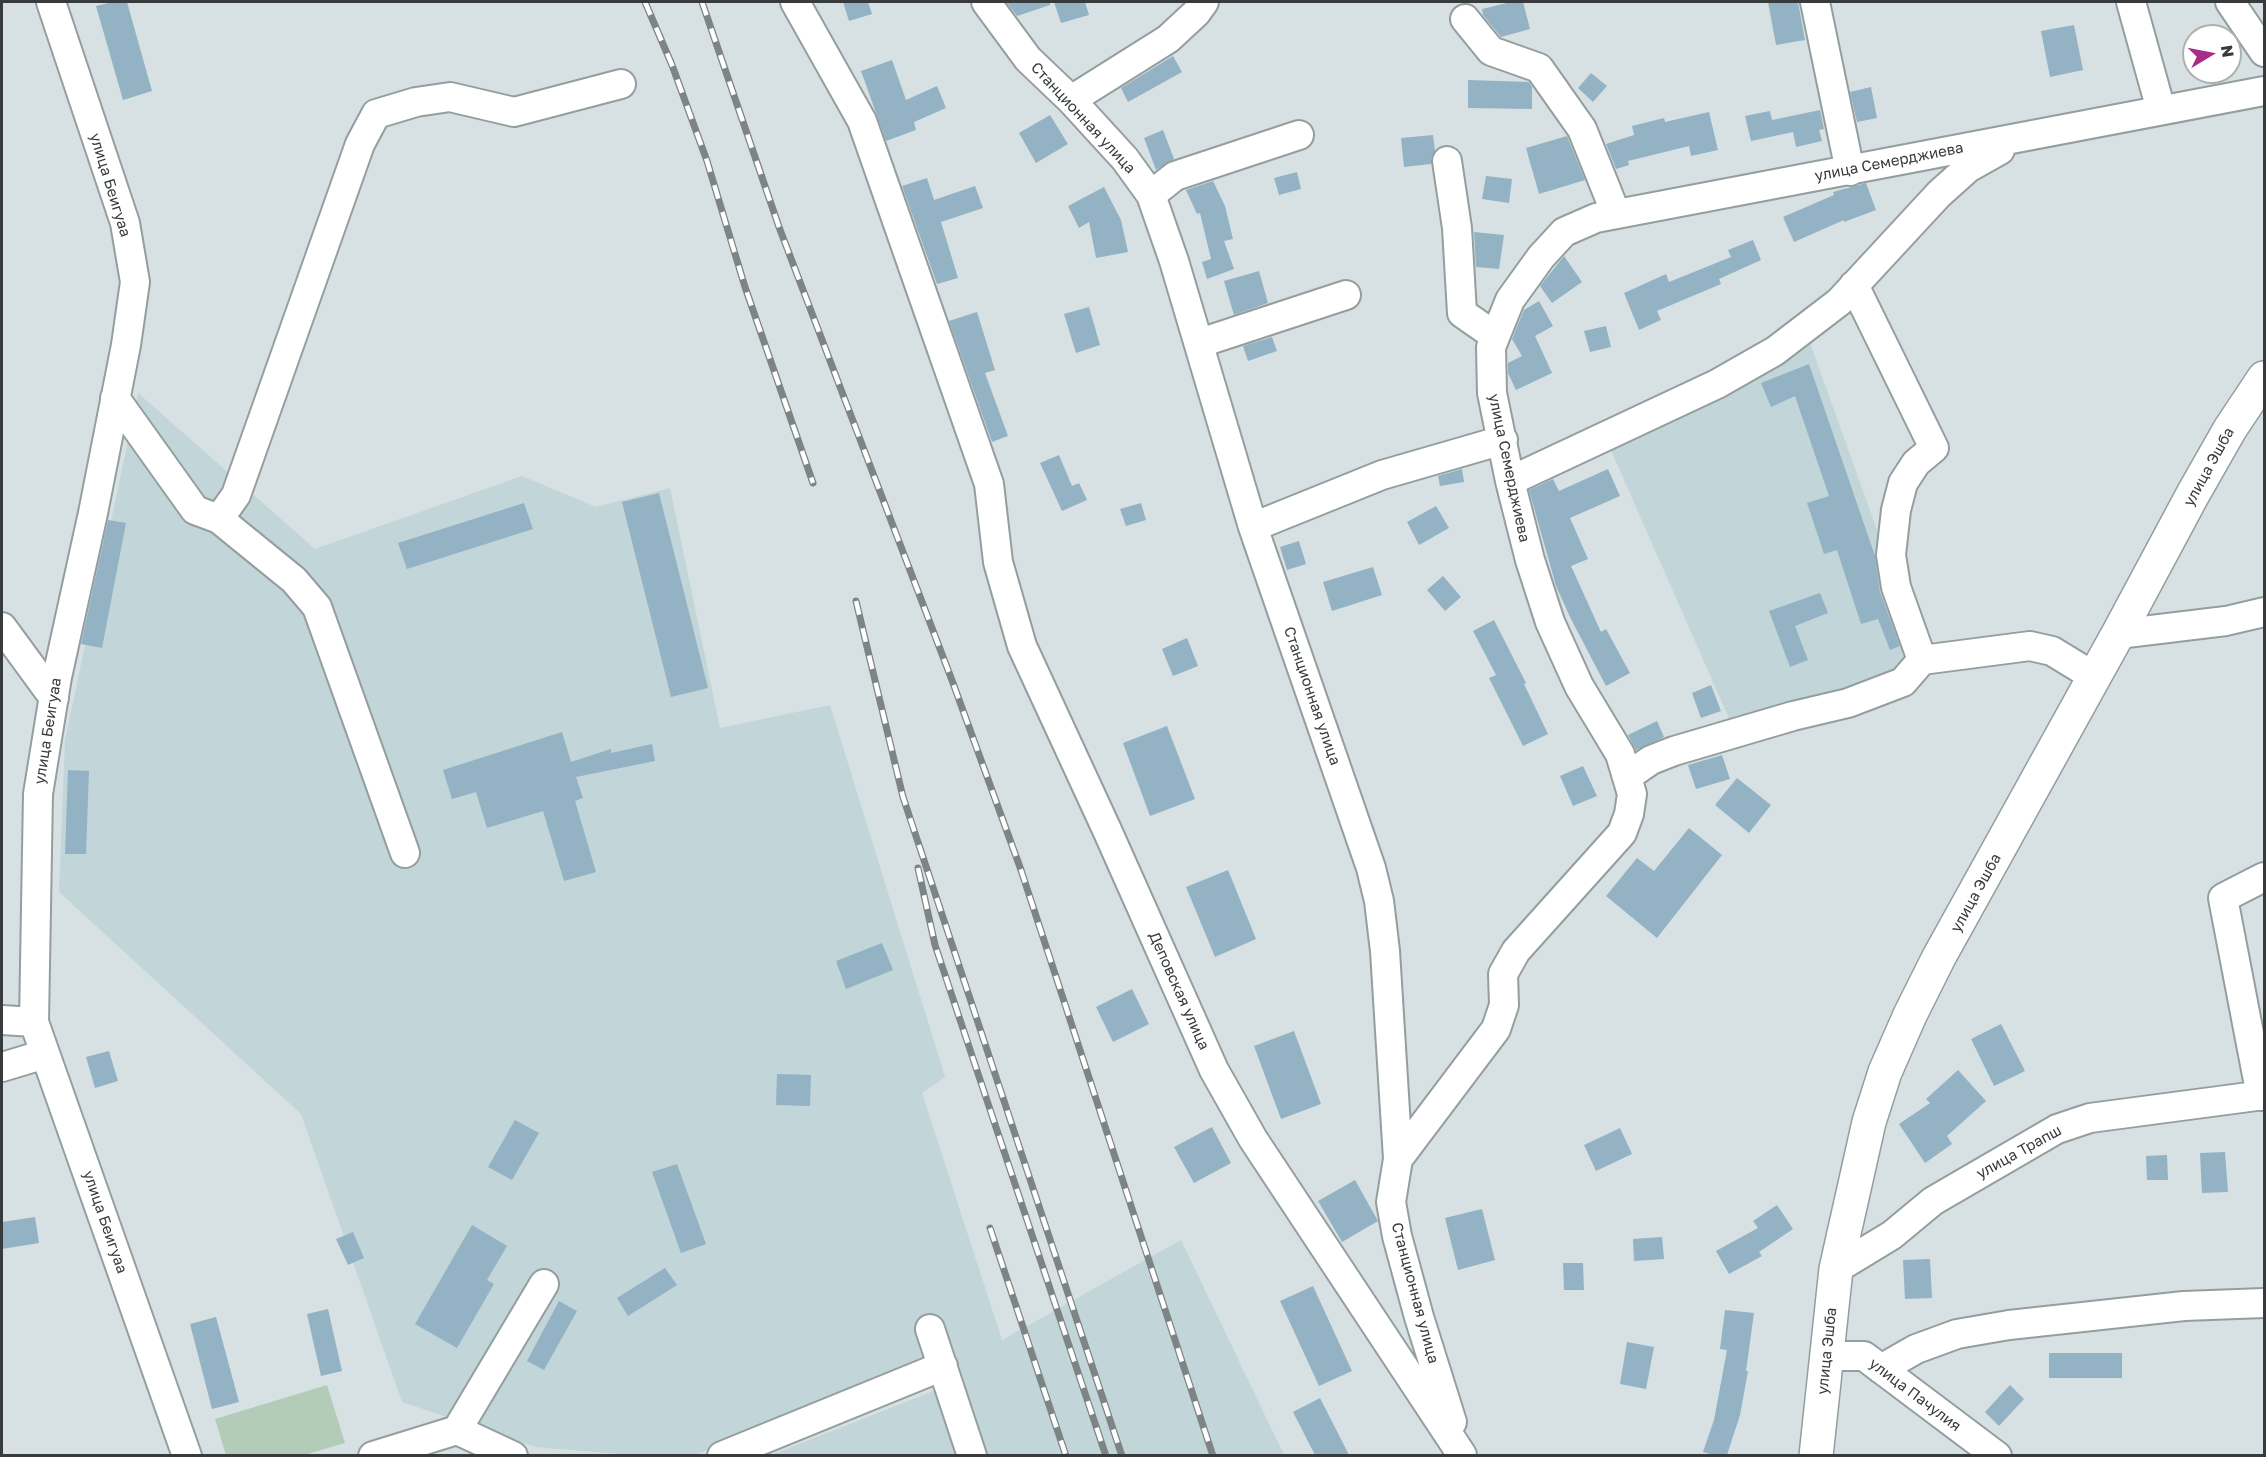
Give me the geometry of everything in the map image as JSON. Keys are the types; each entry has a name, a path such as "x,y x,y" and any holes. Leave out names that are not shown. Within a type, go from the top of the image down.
{"highway":[{"name":"улица Эшба","path":"1816,1455 1836,1269 1869,1122 1885,1072 1910,1015 2093,676 2230,429 2265,378"}],"street":[{"name":"улица Беигуаа","path":"51,2 125,223 135,282 115,398 54,698 38,794 34,1022 187,1455"},
{"name":"Деповская улица","path":"795,2 862,121 989,484 998,562 1022,646 1214,1070 1254,1139 1462,1455"},
{"name":"Станционная улица","path":"986,2 1028,59 1071,100 1125,159 1151,195 1200,343 1253,527 1371,868 1385,951 1398,1159 1391,1202 1397,1236 1419,1317 1462,1455"},
{"path":"1071,100 1168,39 1196,13 1204,2"},
{"path":"1815,2 1850,171"},
{"path":"2131,2 2161,110"},
{"path":"2230,2 2265,52"},
{"path":"1465,19 1491,51 1539,68 1582,129 1616,214"},
{"path":"219,519 236,495 360,144 376,114 416,102 450,97 514,112 621,84"},
{"name":"улица Семерджиева","path":"1398,1159 1496,1029 1504,1005 1503,974 1516,951 1622,833 1632,794 1620,754 1579,686 1550,622 1530,560 1510,481 1492,393 1491,346 1510,300 1541,257 1564,232 1596,218 2265,91"},
{"path":"1510,481 1646,419 1717,384 1775,351 1839,302 1938,194 1968,168 1998,151 2058,130"},
{"path":"1151,195 1175,176 1299,135"},
{"path":"1447,161 1457,228 1462,313 1495,336"},
{"path":"1854,285 1934,448 1916,463 1904,483 1896,510 1890,555 1896,587 1922,660"},
{"path":"1200,343 1346,295"},
{"path":"115,398 195,510 219,519 294,580 317,607 405,853"},
{"path":"1253,527 1382,475 1503,440"},
{"path":"2118,634 2226,621 2265,612"},
{"path":"2,627 54,698"},
{"path":"1628,776 1651,760 1674,751 1793,716 1848,703 1903,682 1922,660 2030,646 2052,651 2093,676"},
{"path":"2263,1096 2223,898 2265,877"},
{"path":"2,1020 34,1022"},
{"path":"2,1067 45,1054"},
{"name":"улица Трапш","path":"1836,1269 1892,1235 1933,1201 2057,1129 2090,1118 2263,1096"},
{"path":"457,1430 544,1284"},
{"path":"1881,1369 1916,1349 1958,1334 2008,1325 2184,1306 2265,1303"},
{"path":"930,1329 972,1455"},
{"name":"улица Пачулия","path":"1827,1356 1864,1356 1997,1455"},
{"path":"722,1455 943,1366"},
{"path":"373,1455 457,1430 513,1455"}],"shaded area":[{"path":"1810,343 1926,667 1735,732 1610,448 1766,372"},
{"path":"138,393 315,549 522,476 596,507 670,488 720,728 830,705 945,1077 922,1093 1002,1340 1181,1240 1284,1455 771,1455 964,1379 955,1358 694,1455 631,1455 536,1447 402,1402 301,1114 59,892 65,740"}],"green space":[{"path":"327,1385 345,1443 304,1455 226,1455 215,1419"}],"building":[{"path":"127,2 152,91 123,100 96,6"},
{"path":"843,2 868,2 872,14 849,21"},
{"path":"1006,2 1050,2 1050,5 1017,16"},
{"path":"1054,2 1085,2 1089,15 1061,23"},
{"path":"1511,2 1523,2 1530,29 1501,37 1483,15 1482,9"},
{"path":"1768,2 1798,2 1805,40 1776,45"},
{"path":"2074,25 2083,70 2050,77 2041,31"},
{"path":"1173,56 1182,72 1128,102 1121,88"},
{"path":"892,60 906,100 937,86 946,108 914,122 916,130 886,141 861,71"},
{"path":"1591,73 1607,86 1593,102 1578,88"},
{"path":"1468,80 1529,82 1532,87 1532,109 1468,108"},
{"path":"1871,87 1877,118 1857,122 1850,92"},
{"path":"1820,110 1824,129 1819,130 1822,141 1796,147 1793,132 1751,141 1745,116 1770,111 1772,120"},
{"path":"1709,112 1718,150 1691,156 1689,146 1628,161 1629,165 1616,169 1606,144 1634,135 1632,126 1664,118 1665,122"},
{"path":"1050,115 1068,144 1036,163 1019,133"},
{"path":"1163,130 1174,159 1156,170 1144,138"},
{"path":"1433,135 1435,151 1431,164 1404,167 1401,138"},
{"path":"1567,136 1585,180 1539,194 1526,148"},
{"path":"1297,172 1301,189 1279,195 1274,178"},
{"path":"1486,176 1512,179 1509,203 1482,199"},
{"path":"927,178 934,200 975,186 983,208 941,222 958,278 937,284 902,186"},
{"path":"1213,181 1225,206 1233,239 1224,241 1234,269 1207,279 1202,262 1211,259 1200,213 1197,214 1186,190"},
{"path":"1866,183 1876,210 1844,222 1844,220 1794,242 1783,217 1834,195 1833,192"},
{"path":"1104,187 1121,220 1128,252 1096,258 1089,222 1079,228 1068,206"},
{"path":"1474,232 1504,235 1499,269 1476,267"},
{"path":"1753,240 1761,260 1719,279 1721,284 1657,311 1661,320 1639,330 1624,293 1666,274 1669,282 1731,257 1728,250"},
{"path":"1564,256 1582,282 1552,303 1540,286"},
{"path":"1259,271 1268,303 1234,315 1224,281"},
{"path":"1539,301 1553,326 1535,336 1552,373 1516,390 1508,373 1508,363 1522,356 1512,339 1524,310"},
{"path":"1089,307 1100,345 1076,353 1064,314"},
{"path":"977,312 995,370 985,373 1008,436 992,442 949,321"},
{"path":"1606,326 1611,347 1590,352 1584,331"},
{"path":"1272,337 1277,351 1248,361 1243,346"},
{"path":"1809,364 1875,556 1880,592 1900,646 1890,650 1878,619 1861,624 1837,550 1824,554 1807,503 1829,496 1795,396 1771,407 1761,383"},
{"path":"1059,455 1072,486 1079,483 1087,500 1062,511 1040,463"},
{"path":"1462,469 1464,482 1440,486 1438,476"},
{"path":"1608,469 1620,496 1570,518 1588,559 1571,566 1601,632 1606,629 1630,673 1606,686 1556,586 1529,490 1553,479 1559,491"},
{"path":"659,493 708,688 671,697 622,502"},
{"path":"524,503 533,529 407,569 398,543"},
{"path":"1141,503 1146,520 1126,526 1120,509"},
{"path":"1436,506 1449,528 1419,545 1407,522"},
{"path":"108,520 126,523 102,648 81,644"},
{"path":"1299,541 1306,564 1287,570 1280,547"},
{"path":"1373,567 1382,595 1332,611 1323,582"},
{"path":"1443,576 1461,597 1445,611 1427,590"},
{"path":"1820,593 1828,613 1795,626 1808,660 1790,667 1769,611"},
{"path":"1494,620 1526,683 1524,684 1548,734 1523,746 1489,678 1496,675 1473,631"},
{"path":"1187,638 1198,666 1173,676 1162,649"},
{"path":"1711,685 1721,711 1701,718 1692,693"},
{"path":"1657,721 1664,737 1636,750 1628,735"},
{"path":"1167,726 1195,799 1150,816 1123,743"},
{"path":"562,732 571,762 611,749 611,753 652,744 655,761 576,777 583,798 575,801 596,872 564,881 543,811 487,828 476,792 452,799 443,770"},
{"path":"1722,755 1730,779 1696,789 1688,765"},
{"path":"1583,766 1597,796 1573,806 1560,776"},
{"path":"68,770 89,771 86,854 65,854"},
{"path":"1737,778 1771,805 1749,833 1715,805"},
{"path":"1689,828 1722,855 1657,938 1606,896 1637,858 1654,871"},
{"path":"1228,870 1256,939 1215,957 1186,887"},
{"path":"882,943 893,970 846,989 836,961"},
{"path":"1132,989 1149,1024 1113,1042 1096,1007"},
{"path":"2001,1024 2025,1071 1994,1086 1971,1039"},
{"path":"1294,1031 1321,1104 1281,1119 1254,1046"},
{"path":"109,1051 118,1081 95,1088 86,1057"},
{"path":"1958,1070 1986,1101 1947,1136 1952,1144 1925,1163 1899,1124 1930,1103 1926,1099"},
{"path":"777,1074 811,1075 810,1106 776,1105"},
{"path":"515,1120 539,1133 512,1180 488,1167"},
{"path":"1212,1127 1231,1163 1194,1183 1174,1147"},
{"path":"1620,1128 1632,1154 1596,1171 1584,1145"},
{"path":"2225,1152 2228,1192 2202,1193 2200,1153"},
{"path":"2167,1155 2168,1180 2147,1180 2146,1156"},
{"path":"677,1164 706,1244 681,1253 652,1172"},
{"path":"1355,1180 1378,1221 1342,1242 1318,1201"},
{"path":"1777,1205 1793,1229 1759,1252 1762,1256 1729,1274 1716,1251 1758,1228 1753,1221"},
{"path":"1482,1209 1495,1260 1458,1270 1445,1218"},
{"path":"35,1217 39,1243 2,1249 2,1222"},
{"path":"472,1225 507,1246 487,1280 494,1284 457,1348 415,1324"},
{"path":"353,1232 364,1258 348,1265 336,1239"},
{"path":"1662,1237 1664,1259 1634,1261 1633,1239"},
{"path":"1930,1259 1932,1298 1905,1299 1903,1260"},
{"path":"1563,1263 1583,1263 1584,1290 1564,1290"},
{"path":"665,1268 677,1285 628,1316 617,1298"},
{"path":"1313,1286 1352,1371 1319,1386 1280,1301"},
{"path":"559,1301 577,1311 544,1370 527,1361"},
{"path":"328,1309 342,1371 321,1376 307,1314"},
{"path":"1725,1310 1754,1313 1746,1371 1748,1371 1740,1415 1727,1455 1714,1455 1703,1452 1714,1420 1727,1350 1720,1349"},
{"path":"216,1317 239,1402 212,1409 190,1324"},
{"path":"1627,1342 1654,1347 1646,1389 1620,1384"},
{"path":"2049,1353 2122,1353 2122,1378 2049,1378"},
{"path":"2010,1385 2024,1399 1999,1426 1985,1412"},
{"path":"1320,1398 1349,1455 1315,1455 1293,1412"}],"railway":[{"path":"645,2 672,65 707,161 745,287 813,483"},
{"path":"702,2 779,227 953,683 1021,870 1213,1456"},
{"path":"856,601 903,797 1122,1456"},
{"path":"918,868 935,945 1106,1456"},
{"path":"990,1228 1066,1456"}]}
